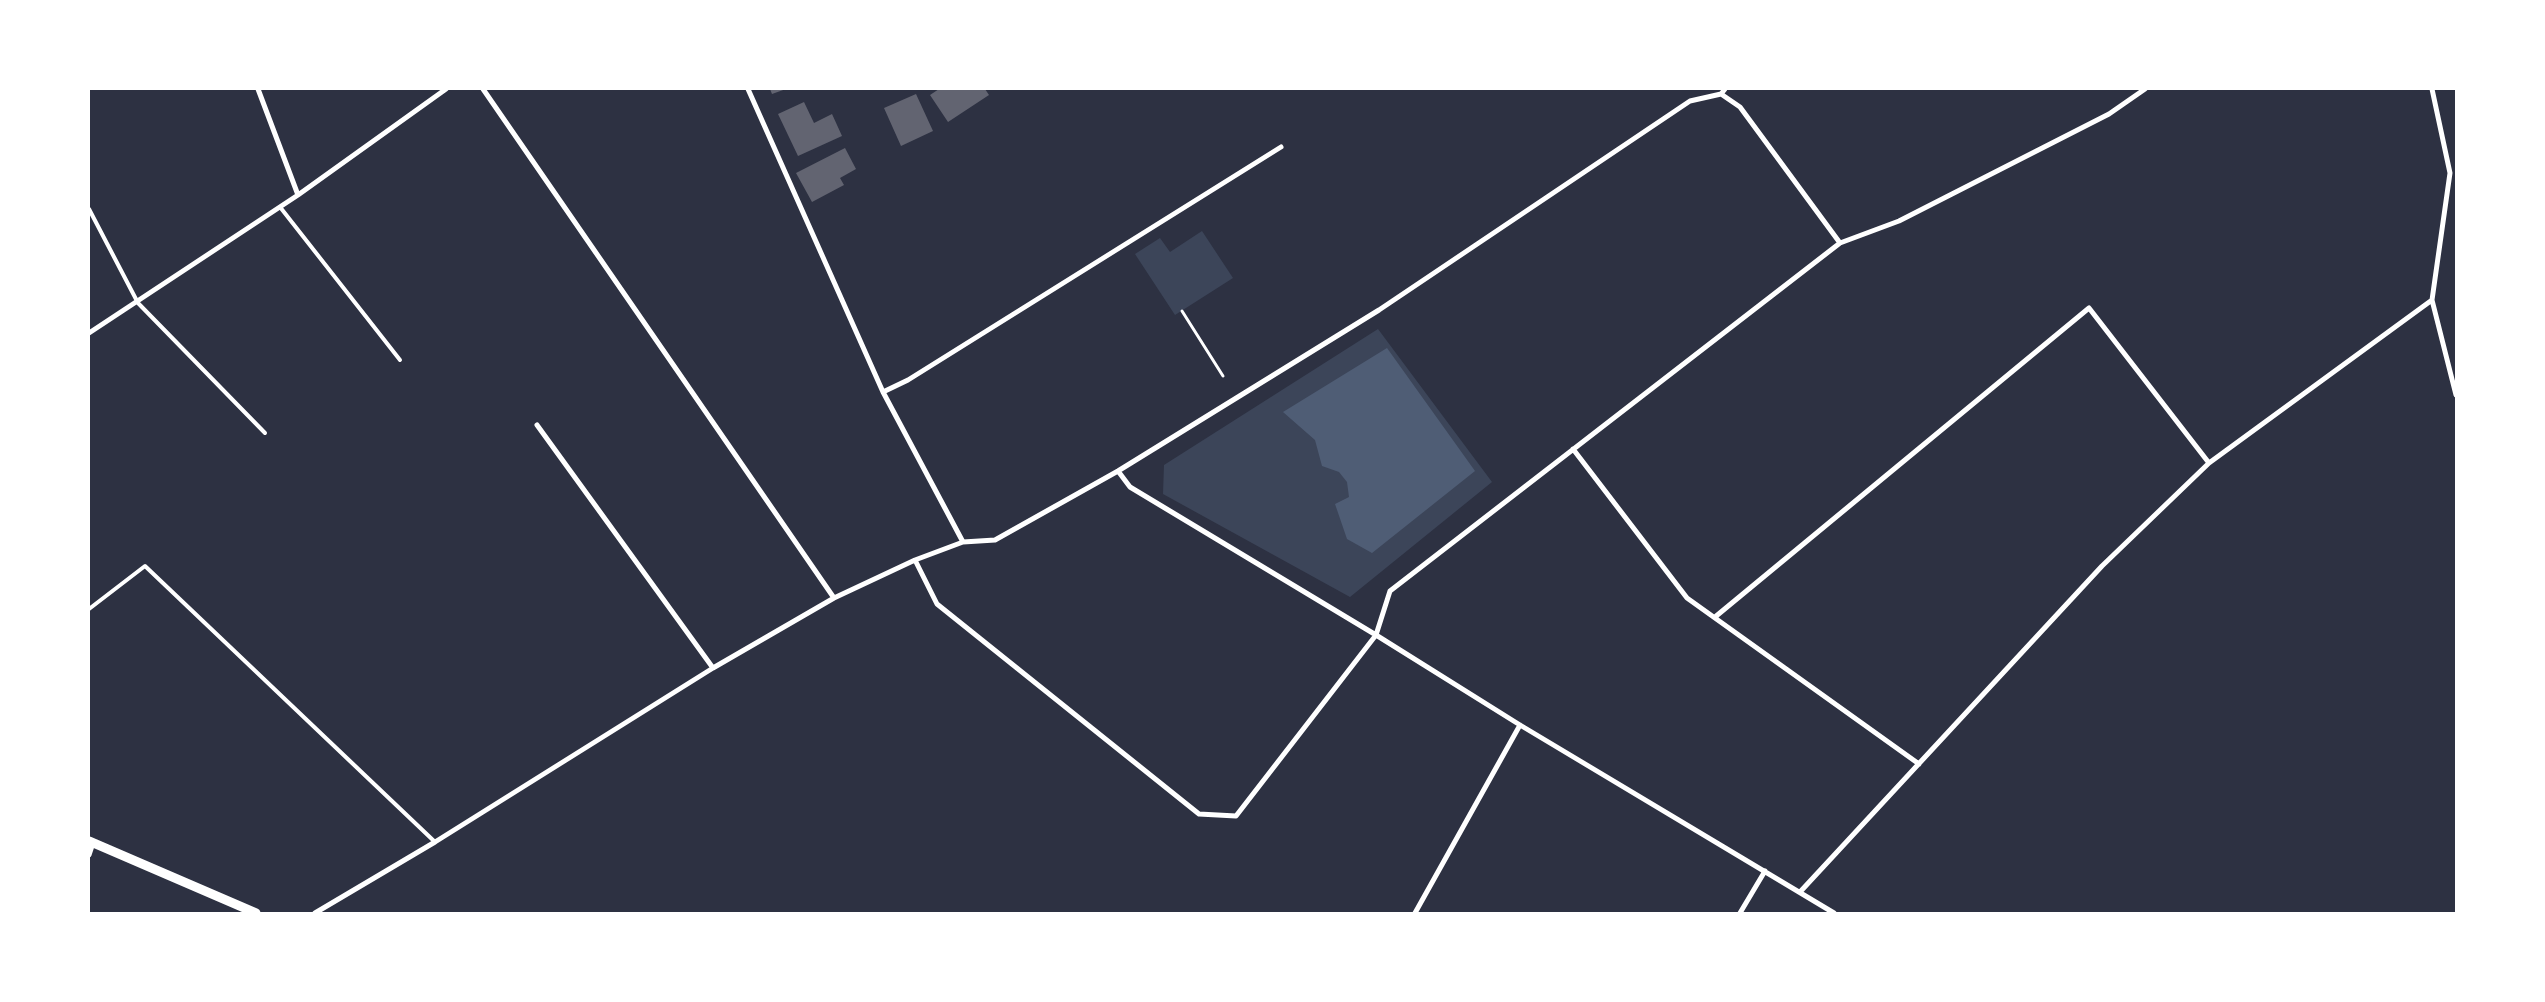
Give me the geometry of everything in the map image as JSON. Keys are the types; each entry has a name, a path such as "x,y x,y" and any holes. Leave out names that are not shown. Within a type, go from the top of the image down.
{"street":[{"path":"258,89 298,195"},
{"path":"89,333 138,303 298,195 446,89"},
{"path":"484,89 834,598"},
{"path":"748,89 884,392 963,542"},
{"path":"315,913 436,842 713,668 834,598 915,560 963,542 995,540 1118,471 1379,310 1690,101 1721,94 1725,89"},
{"path":"915,560 937,604 1199,814 1236,816 1376,634 1390,591 1840,243 1899,221 2109,114 2144,89"},
{"path":"2432,89 2450,174 2432,300 2456,395"},
{"path":"1721,94 1740,107 1840,243"},
{"path":"884,392 908,380 1281,147"},
{"path":"1800,892 2102,566 2208,463 2432,300"},
{"path":"1715,616 2089,308 2208,463"},
{"path":"537,425 713,668"},
{"path":"1573,449 1687,598 1715,616 1919,764"},
{"path":"1118,471 1130,487 1376,634 1520,726 1834,913"},
{"path":"1415,913 1520,726"},
{"path":"89,855 91,842 256,913"},
{"path":"1740,913 1765,871"}],"lane":[{"path":"280,207 400,360"},
{"path":"89,210 138,303 265,433"},
{"path":"89,609 145,566 436,842"}],"path":[{"path":"1182,312 1236,397"}],"shaded area":[{"path":"1202,231 1233,278 1175,315 1135,254 1160,238 1170,252"},
{"path":"1378,329 1492,482 1350,597 1163,494 1164,465"},
{"path":"1387,348 1475,471 1372,553 1347,539 1335,504 1349,497 1347,482 1339,472 1322,466 1315,440 1283,412"}],"building":[{"path":"770,89 786,89 772,94"},
{"path":"939,89 985,89 989,95 948,122 930,95"},
{"path":"916,94 933,131 901,146 884,108"},
{"path":"804,102 814,123 832,114 842,136 798,156 778,114"},
{"path":"845,148 856,169 840,178 844,185 812,202 796,173"}]}
